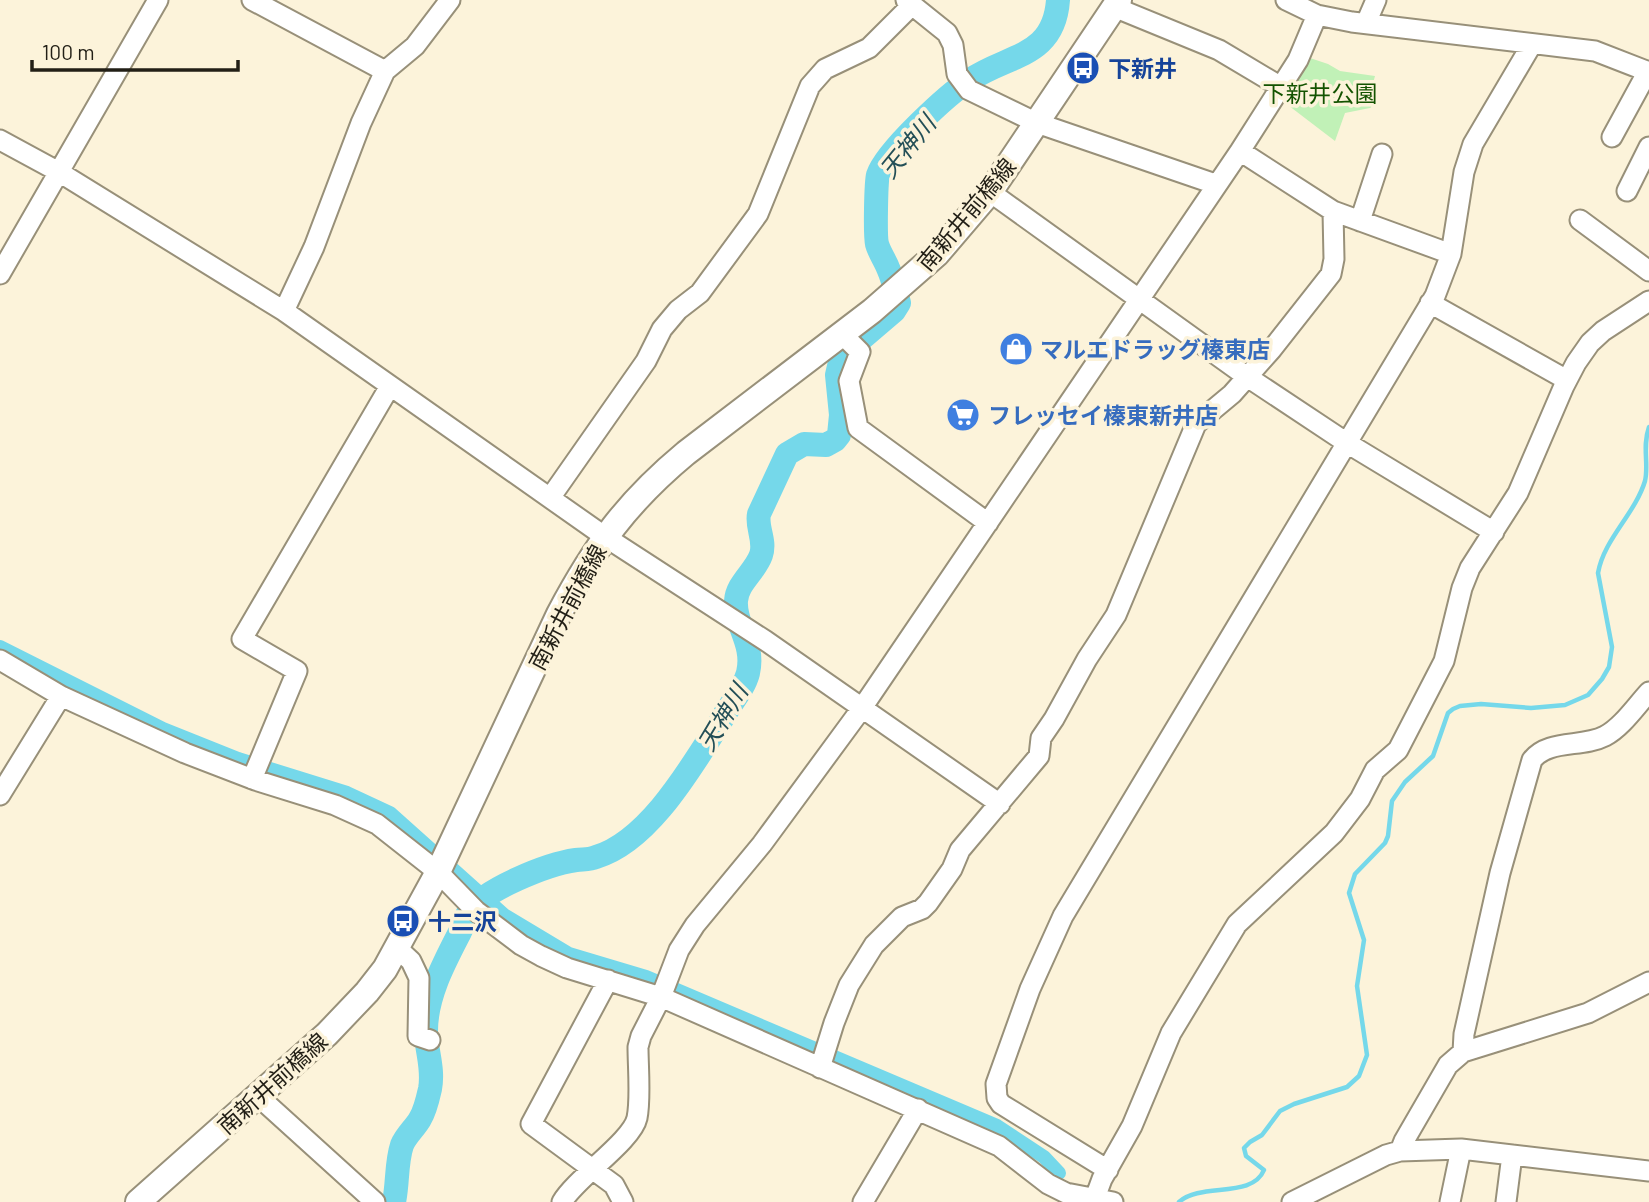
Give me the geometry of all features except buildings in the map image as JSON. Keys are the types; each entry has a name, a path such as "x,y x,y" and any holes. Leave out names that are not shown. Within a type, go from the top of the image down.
{"main road":[{"name":"南新井前橋線","path":"138,1202 349,1012 385,969 438,872 559,614 604,537 638,496 661,474 920,271 961,228 990,192 1117,4"}],"street":[{"path":"0,274 158,0"},
{"path":"252,0 385,71"},
{"path":"284,311 314,247 361,122 385,71 415,46 450,0"},
{"path":"1286,0 1317,15 1595,51 1649,72 1612,137"},
{"path":"1366,23 1376,0"},
{"path":"550,498 646,361 662,329 678,310 700,293 758,214 810,86 825,69 869,48 909,2 947,33 953,45 957,74 969,90 1037,123 1215,184"},
{"path":"1117,4 1219,50 1281,87"},
{"path":"562,1202 569,1190 619,1143 637,1120 641,1037 661,997 679,950 695,925 762,844 862,708 1240,150 1298,60 1317,15"},
{"path":"1108,1170 1001,1104 997,1098 996,1084 1030,989 1063,916 1430,303 1451,254 1464,172 1473,144 1532,44"},
{"path":"0,140 59,172 284,311 604,537 766,641 1000,804"},
{"path":"1627,191 1649,147"},
{"path":"1240,150 1332,211 1451,254"},
{"path":"1360,221 1382,154"},
{"path":"990,192 1246,376 1348,443 1494,532"},
{"path":"820,1068 849,985 874,945 902,916 922,909 928,903 952,869 960,850 1039,756 1041,738 1116,615 1196,424 1232,394 1272,349 1331,274 1334,259 1332,211"},
{"path":"1580,220 1649,271"},
{"path":"0,660 61,696 185,753 256,769 377,824 438,872 470,905 541,956 567,968 661,997 999,1146 1063,1197 1104,1200 1108,1170 1132,1126 1171,1033 1237,924 1335,833 1360,799 1375,770 1398,750 1444,661 1462,588 1470,568 1518,493 1567,380 1590,343 1603,331 1649,302"},
{"path":"1430,303 1567,380"},
{"path":"842,334 860,352 849,381 858,428 988,523"},
{"path":"256,769 297,671 242,639 390,386"},
{"path":"1463,1052 1464,1034 1500,873 1532,761 1544,750 1606,736 1649,692"},
{"path":"0,795 61,696"},
{"path":"397,948 411,961 419,978 418,1036 425,1039"},
{"path":"608,980 531,1124 614,1185 623,1202"},
{"path":"1400,1151 1448,1065 1463,1052 1588,1013 1649,982"},
{"path":"258,1096 375,1202"},
{"path":"863,1202 918,1109"},
{"path":"1450,1202 1461,1149"},
{"path":"1292,1202 1386,1155 1400,1151 1461,1149 1649,1171"},
{"path":"1506,1202 1512,1155"}],"green space":[{"name":"下新井公園","path":"1307,57 1340,71 1375,76 1372,87 1378,102 1370,108 1345,113 1335,141 1280,99"}],"waterway":[{"name":"天神川","path":"394,1202 402,1145 422,1116 430,1089 431,1074 426,1038 429,1005 437,980 468,913 488,895 518,879 564,862 593,858 616,848 652,818 698,757 740,691 748,673 749,652 738,618 736,601 739,589 761,555 759,514 787,454 804,444 826,445 839,435 841,415 837,375 840,362 846,352 894,311 899,303 890,272 877,244 878,175 905,138 947,97 985,71 1027,52 1038,44 1055,19 1058,0"},
{"path":"1179,1202 1188,1196 1238,1188 1258,1179 1264,1170 1246,1156 1244,1148 1262,1135 1280,1111 1347,1087 1359,1076 1367,1055 1357,986 1364,940 1349,893 1355,874 1385,843 1392,801 1405,782 1433,756 1448,713 1460,706 1481,704 1531,708 1565,705 1588,695 1602,679 1609,667 1612,647 1598,573 1606,549 1634,505 1645,481 1649,427"},
{"path":"0,647 163,729 238,759 347,793 390,813 504,915 569,954 646,977 997,1126 1044,1157 1059,1173"}],"place":[{"name":"下新井","path":"1083,68"},
{"name":"マルエドラッグ榛東店","path":"1016,349"},
{"name":"フレッセイ榛東新井店","path":"963,415"},
{"name":"十二沢","path":"403,921"}]}
